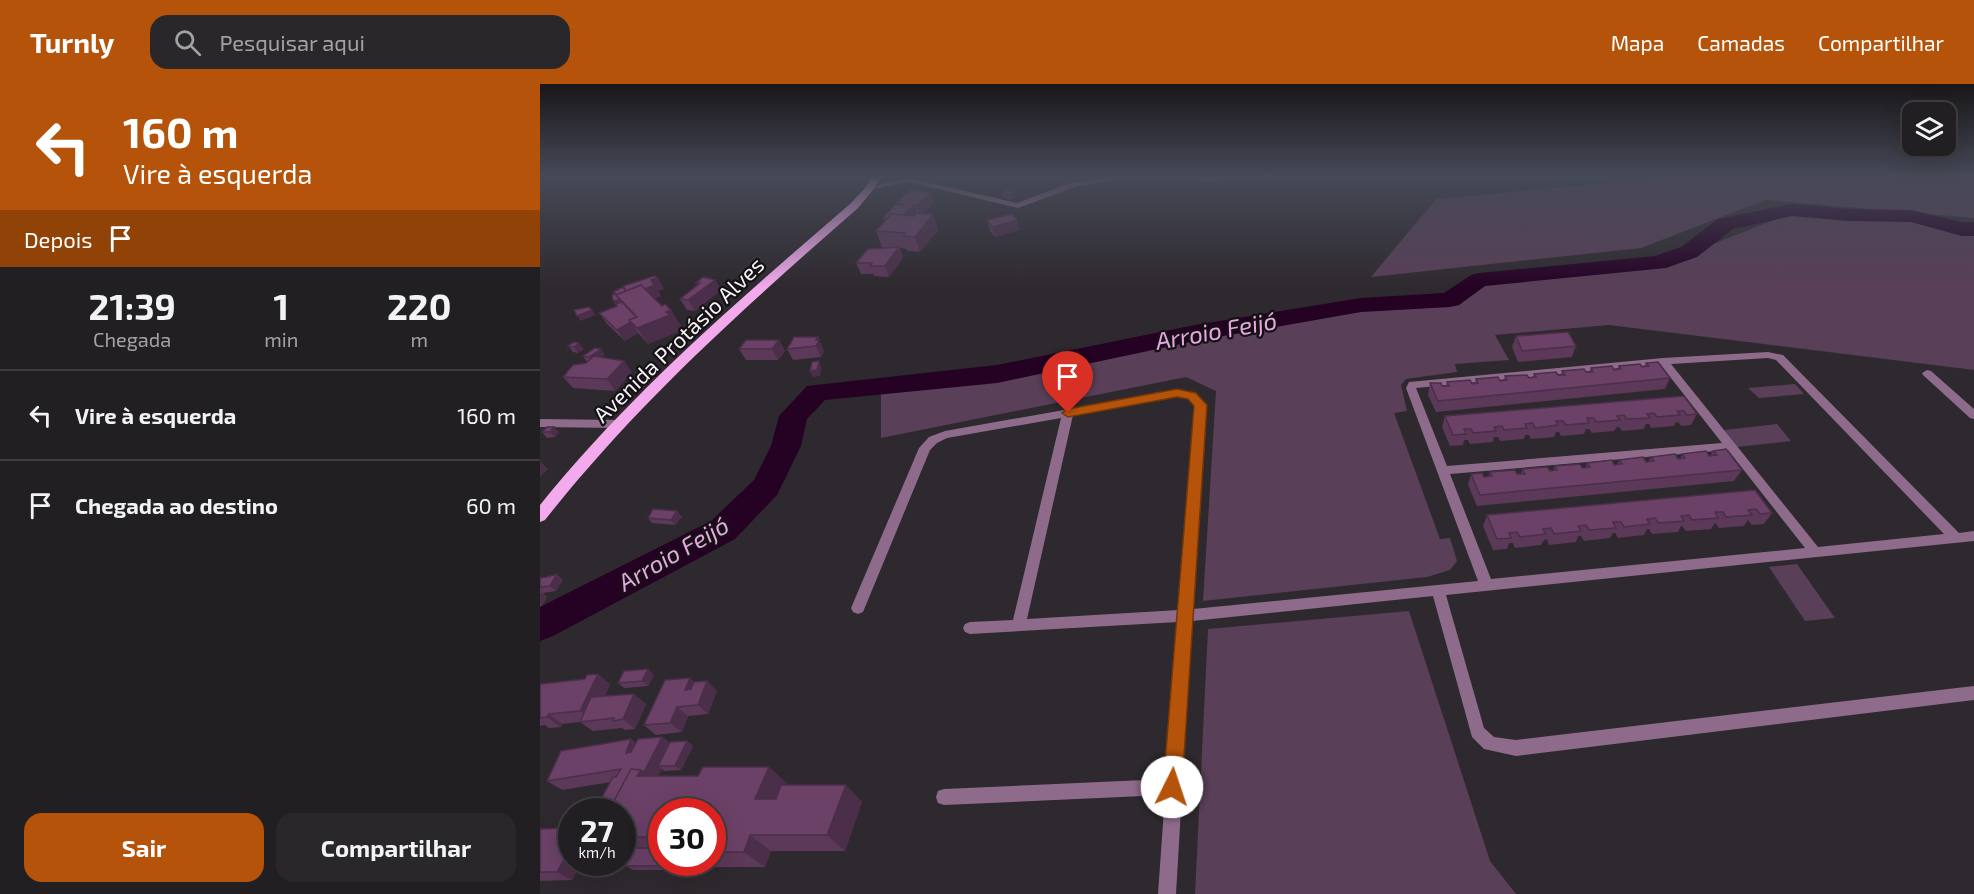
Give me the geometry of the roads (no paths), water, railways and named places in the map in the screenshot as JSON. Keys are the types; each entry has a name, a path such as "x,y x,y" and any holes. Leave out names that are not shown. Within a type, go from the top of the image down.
{"main road":[{"name":"Avenida Protásio Alves","path":"540,516 617,424 682,359 846,213"}],"street":[{"path":"1487,586 1411,388 1413,384 1663,361 1768,355 1779,357 1956,538"},
{"path":"1663,361 1815,552"},
{"path":"1927,373 1974,415"},
{"path":"858,608 925,448 933,440 945,435 1177,393 1191,395 1200,405 1172,787 1167,894"},
{"path":"1019,624 1068,413"},
{"path":"540,423 617,424"},
{"path":"1443,470 1731,446"},
{"path":"970,628 1185,616 1974,536"},
{"path":"1438,590 1476,732 1490,744 1516,748 1974,693"},
{"path":"944,797 1172,787"}],"waterway":[{"name":"Arroio Feijó","path":"540,625 723,530 766,487 786,446 793,416 817,392 997,374 1195,333 1361,305 1450,300 1479,280 1658,263 1689,252 1726,224 1779,213"},
{"name":"Arroio Feijó","path":"1824,213 1911,216 1962,229 1974,229"}]}
